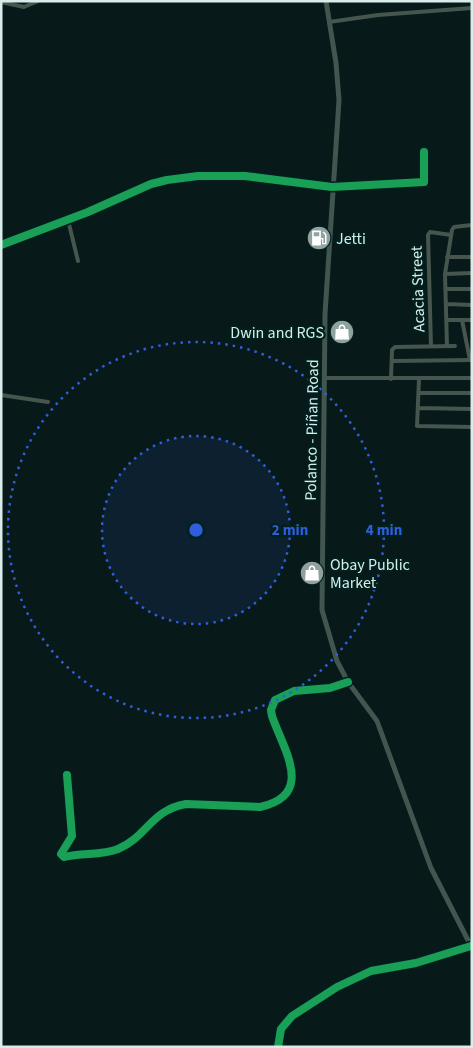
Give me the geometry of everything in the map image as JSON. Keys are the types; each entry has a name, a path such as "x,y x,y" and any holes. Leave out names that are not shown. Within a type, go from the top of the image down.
{"main road":[{"name":"Polanco - Piñan Road","path":"326,1 338,75 339,100 325,314 322,459 322,610 337,661 348,682 368,706 381,729 431,868 471,947"}],"street":[{"path":"1,2 21,7 38,1"},
{"path":"329,22 378,15 472,8"},
{"path":"1,245 68,220 151,184 185,178 245,176 332,187 424,182 424,152"},
{"path":"68,220 78,261"},
{"path":"447,346 445,274 451,235 453,228 472,226"},
{"name":"Acacia Street","path":"431,346 428,235 430,232 451,235"},
{"path":"447,257 472,257"},
{"path":"445,274 472,273"},
{"path":"446,289 472,289"},
{"path":"447,304 472,305"},
{"path":"447,320 472,320"},
{"path":"392,361 471,360 462,320"},
{"path":"391,379 393,348 455,346"},
{"path":"325,378 472,378"},
{"path":"419,379 417,426 472,426"},
{"path":"419,393 472,393"},
{"path":"1,396 48,402"},
{"path":"418,408 472,409"},
{"path":"67,775 72,836 61,854 64,857 101,854 119,848 142,832 162,812 175,806 186,804 260,807 269,805 282,800 288,793 292,766 272,716 271,710 274,700 294,691 330,688 348,682"},
{"path":"278,1047 282,1029 292,1016 337,987 371,971 416,964 471,947"}],"cycle path":[{"path":"1,245 88,212 151,184 167,180 198,176 245,176 332,187 424,182 424,152"},
{"path":"67,775 72,836 61,854 64,857 118,849 128,844 157,818 174,807 186,804 260,807 277,801 287,792 291,782 288,756 272,716 271,710 275,700 294,691 330,688 348,682"},
{"path":"278,1047 281,1029 292,1016 337,987 371,971 416,963 471,946"}],"place":[{"name":"Jetti","path":"319,238"},
{"name":"Dwin and RGS","path":"342,332"},
{"name":"Obay Public Market","path":"312,573"}]}
